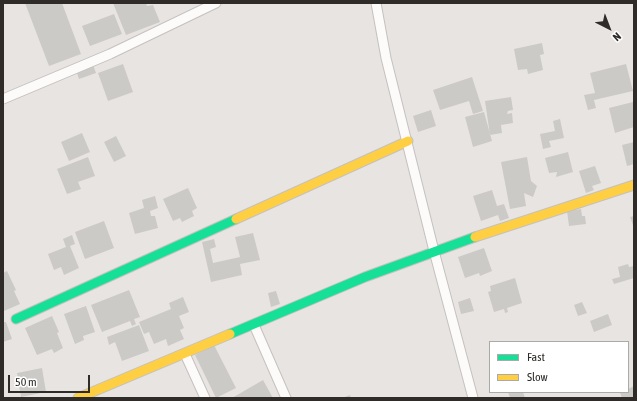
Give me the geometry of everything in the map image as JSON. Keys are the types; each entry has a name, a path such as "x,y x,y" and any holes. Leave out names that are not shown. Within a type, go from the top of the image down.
{"street":[{"path":"3,99 117,51 216,3"},
{"path":"376,3 386,58 408,141 434,251 474,398"},
{"path":"16,319 408,141"},
{"path":"78,398 365,277 434,251 634,185"},
{"path":"254,325 286,398"},
{"path":"185,354 205,398"}],"building":[{"path":"25,3 62,3 81,54 49,66"},
{"path":"113,3 146,3 147,6 153,5 160,22 126,35"},
{"path":"114,14 122,34 90,46 82,26"},
{"path":"542,43 544,54 540,55 543,70 528,74 527,69 518,70 514,49"},
{"path":"123,64 133,92 108,101 98,73"},
{"path":"626,64 633,91 594,100 596,108 588,110 584,95 595,93 590,73"},
{"path":"93,65 96,73 79,79 76,70"},
{"path":"472,77 483,111 473,114 469,101 440,110 433,90"},
{"path":"511,97 513,110 508,111 507,114 512,113 513,123 501,125 502,133 490,135 485,101"},
{"path":"633,102 634,127 615,133 609,108"},
{"path":"431,110 436,126 418,132 413,116"},
{"path":"484,112 492,141 473,147 465,117"},
{"path":"560,119 564,138 549,141 551,147 543,149 540,134 555,131 553,121"},
{"path":"82,133 90,152 69,161 61,142"},
{"path":"116,136 126,156 114,162 104,142"},
{"path":"634,142 634,164 627,166 622,145"},
{"path":"568,152 573,172 556,177 557,172 549,173 545,158"},
{"path":"88,157 95,176 78,182 81,189 67,194 57,169"},
{"path":"527,157 531,181 537,186 533,197 524,193 526,206 510,209 501,162"},
{"path":"595,166 601,183 592,186 594,190 586,193 579,171"},
{"path":"188,188 197,208 192,211 194,216 182,222 180,218 173,221 163,199"},
{"path":"492,190 497,206 504,204 509,218 500,221 498,215 481,221 473,196"},
{"path":"155,196 158,208 150,211 151,216 155,216 158,228 135,234 129,213 144,208 142,200"},
{"path":"581,209 582,216 585,216 586,224 569,226 567,211"},
{"path":"634,216 634,228 630,217"},
{"path":"104,221 114,248 85,259 75,232"},
{"path":"253,233 260,260 240,264 242,275 211,282 202,242 214,239 216,247 210,249 213,263 240,257 235,237"},
{"path":"72,235 75,244 70,246 79,268 64,275 61,267 54,270 48,254 66,247 63,239"},
{"path":"484,248 492,271 480,276 479,273 465,278 458,257"},
{"path":"628,264 629,267 634,266 634,278 614,284 612,279 620,277 618,267"},
{"path":"7,271 16,290 14,291 20,304 4,311 3,273"},
{"path":"515,278 522,303 507,308 508,312 505,313 504,309 494,312 488,292 491,291 490,286"},
{"path":"129,290 140,317 134,319 136,324 132,326 130,321 102,332 91,305"},
{"path":"276,291 280,304 271,307 268,293"},
{"path":"183,297 189,312 179,316 184,328 180,330 184,339 168,346 166,339 154,344 149,332 144,334 139,322 171,309 169,303"},
{"path":"470,298 474,311 461,314 458,302"},
{"path":"582,302 587,313 578,316 574,305"},
{"path":"86,306 95,332 83,336 84,340 75,344 64,314"},
{"path":"608,314 612,325 594,332 590,321"},
{"path":"52,316 59,332 57,333 63,348 54,353 52,349 37,355 25,328"},
{"path":"3,322 6,322 12,339 3,342"},
{"path":"139,325 149,351 122,361 115,342 109,345 107,337"},
{"path":"214,345 236,388 216,398 195,355"},
{"path":"42,368 46,392 21,397 17,373"},
{"path":"263,380 273,398 232,398"},
{"path":"634,386 634,398 622,398 620,393 629,393 629,388"},
{"path":"508,393 523,393 525,398 510,398"},
{"path":"350,395 351,398 342,398"}],"traffic: fast":[{"path":"16,319 236,219"},
{"path":"230,334 365,277 475,237"}],"traffic: slow":[{"path":"236,219 408,141"},
{"path":"475,237 634,185"},
{"path":"78,398 230,334"}]}
